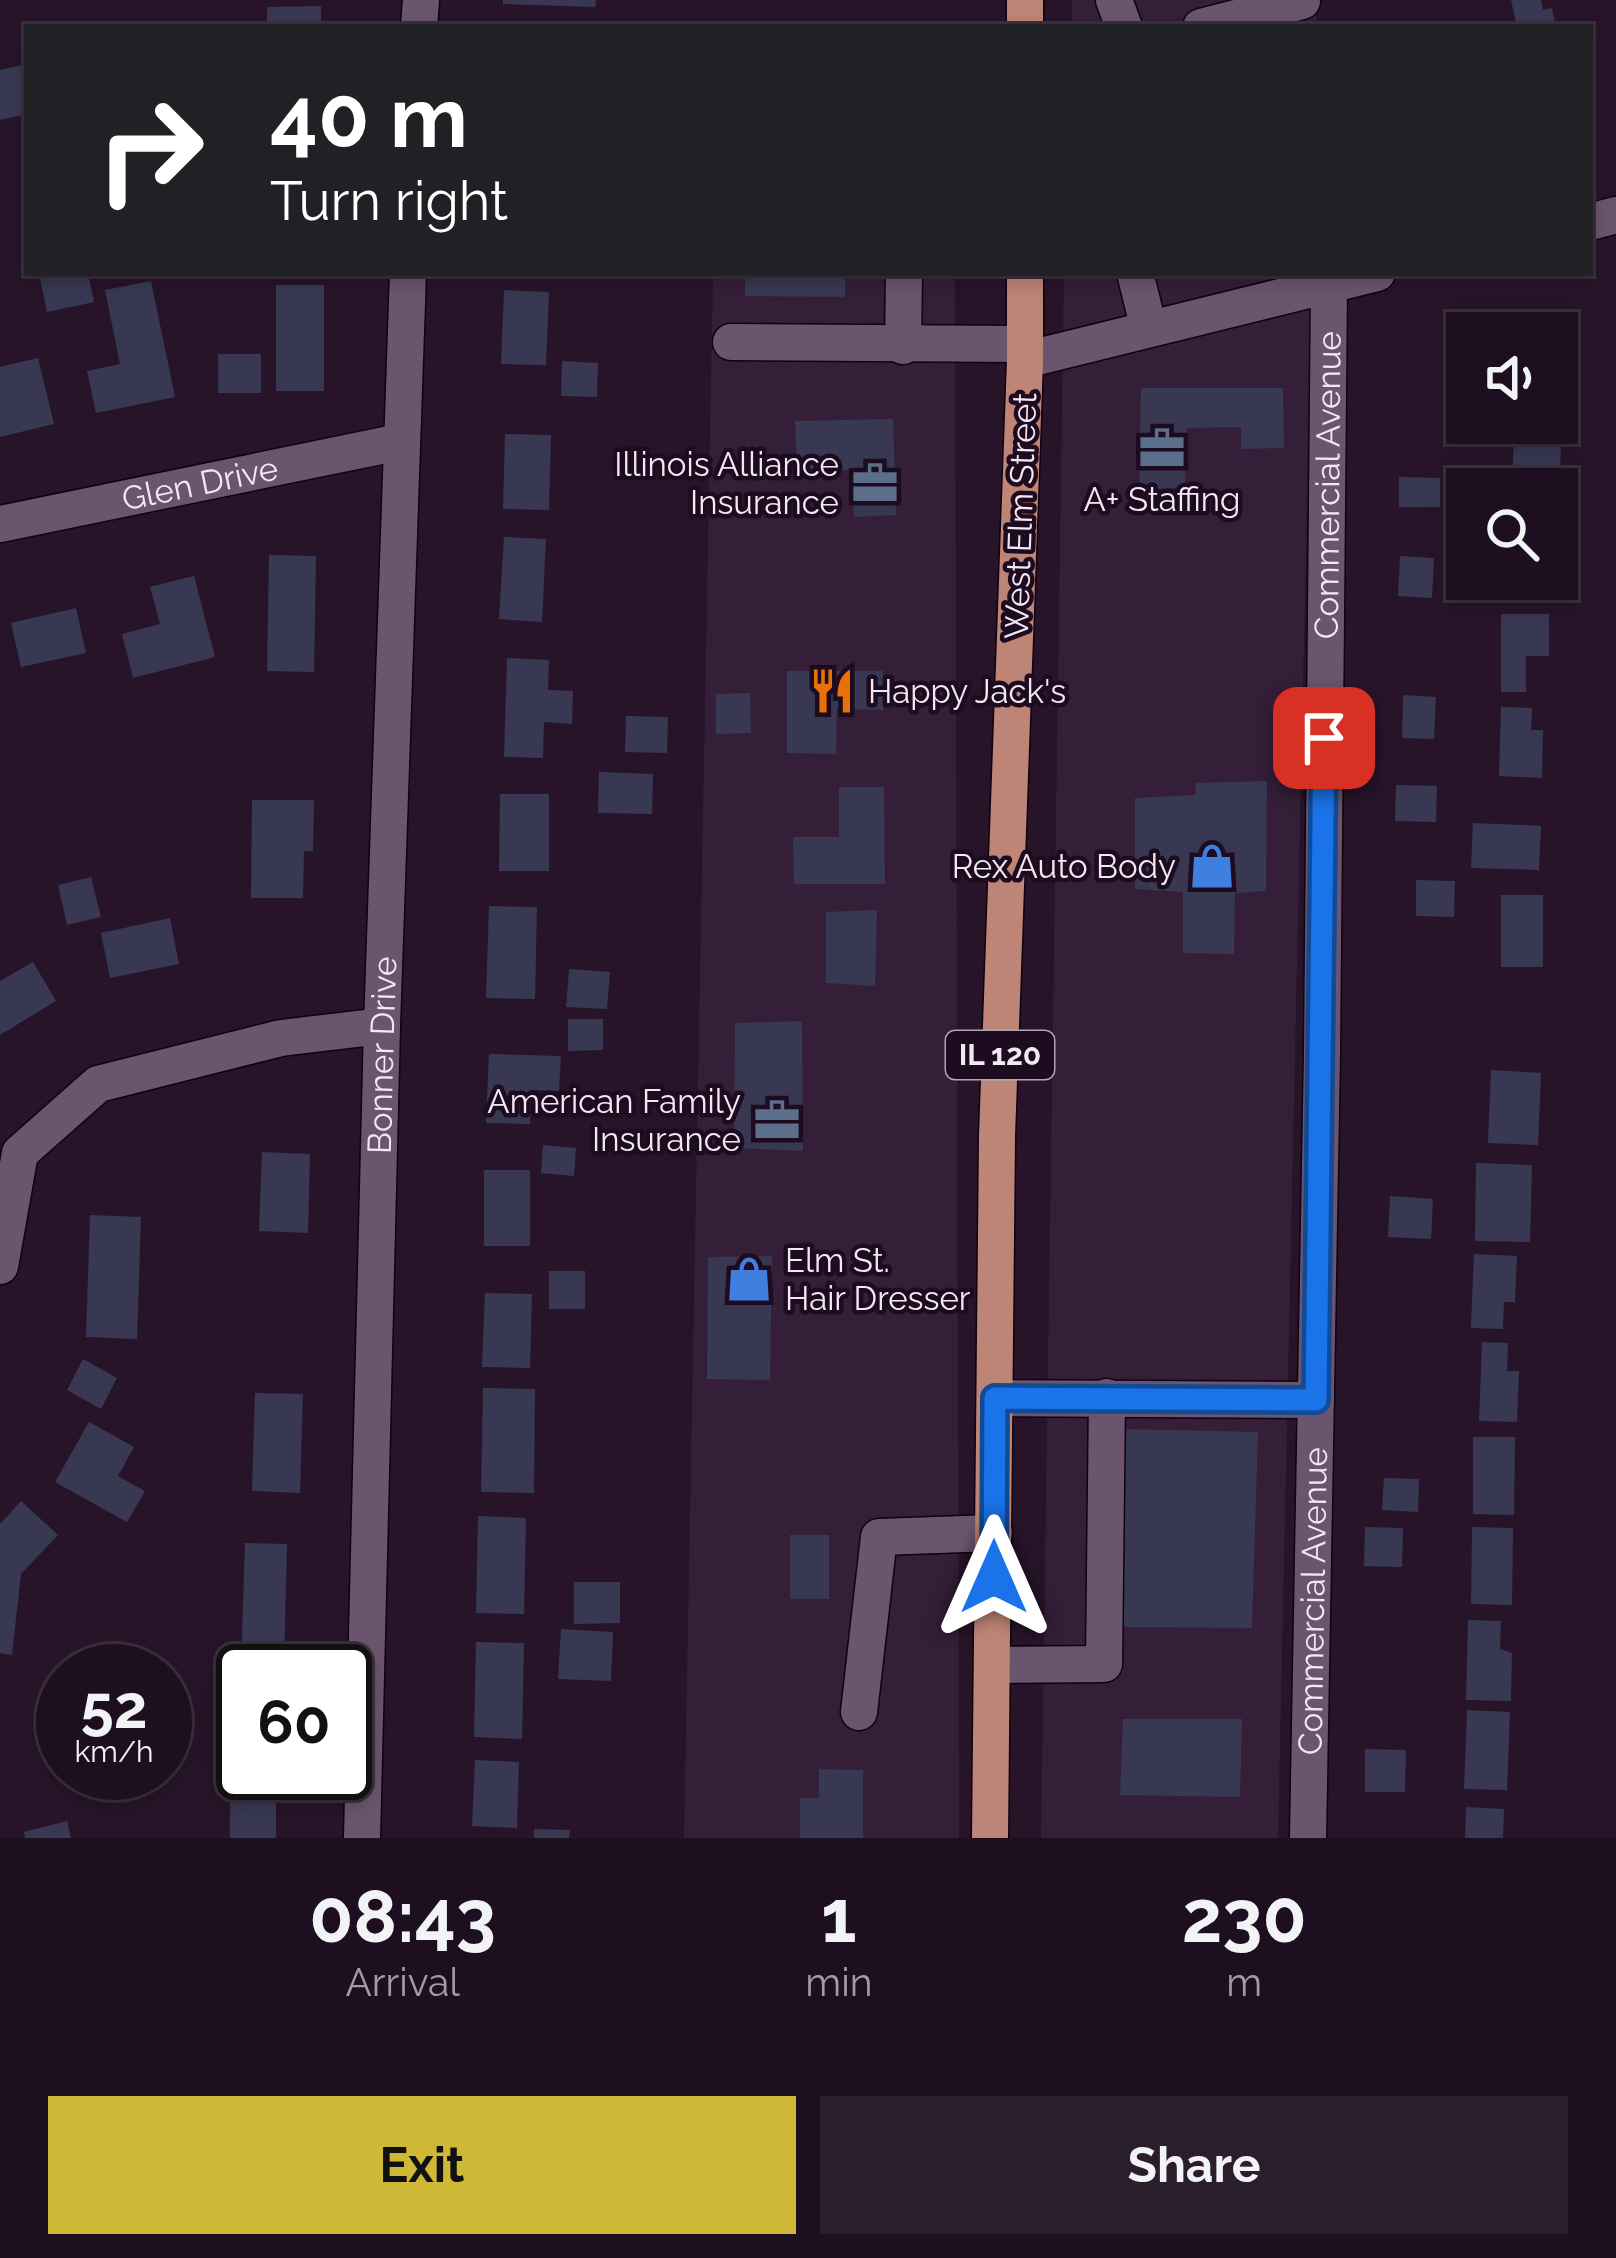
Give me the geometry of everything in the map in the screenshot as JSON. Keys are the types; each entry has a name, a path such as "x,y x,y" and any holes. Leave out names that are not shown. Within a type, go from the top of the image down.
{"main road":[{"name":"West Elm Street","path":"990,1838 997,1136 1025,276"}],"street":[{"path":"1213,24 1303,1"},
{"name":"Bonner Drive","path":"362,1838 382,1026 408,276"},
{"path":"903,346 904,276"},
{"path":"1136,276 1149,329"},
{"path":"730,342 1025,352 1149,329 1313,282 1356,276"},
{"name":"Commercial Avenue","path":"1308,1838 1316,1400 1313,282"},
{"name":"Glen Drive","path":"0,524 400,442"},
{"path":"0,1266 20,1153 98,1084 281,1038 382,1026"},
{"path":"993,1665 1104,1664 1098,1397"},
{"path":"995,1398 1316,1400"},
{"path":"859,1712 879,1537 994,1533"}],"shaded area":[{"path":"1072,0 1316,0 1316,24 1071,24"},
{"path":"713,276 955,276 959,1838 684,1838"},
{"path":"1064,276 1312,276 1278,1838 1041,1838"}],"building":[{"path":"503,0 596,0 595,7 503,4"},
{"path":"1511,0 1541,0 1543,10 1552,8 1555,24 1516,24"},
{"path":"321,6 321,24 267,24 267,7"},
{"path":"24,65 24,115 0,120 0,70"},
{"path":"40,276 89,276 94,302 47,312"},
{"path":"745,276 845,276 845,297 745,296"},
{"path":"151,281 175,397 96,413 87,371 120,364 105,290"},
{"path":"276,285 324,285 324,391 276,391"},
{"path":"504,290 549,292 546,365 501,364"},
{"path":"218,354 261,354 261,393 218,393"},
{"path":"38,358 54,424 0,437 0,367"},
{"path":"562,361 598,363 597,397 561,396"},
{"path":"1141,388 1283,388 1284,448 1241,449 1241,427 1187,428 1185,487 1139,490"},
{"path":"893,419 896,515 854,517 852,470 797,471 795,421"},
{"path":"505,434 551,435 549,510 503,509"},
{"path":"1514,444 1561,444 1560,468 1513,468"},
{"path":"1399,477 1440,478 1440,507 1399,507"},
{"path":"504,537 546,539 542,622 499,619"},
{"path":"269,555 316,556 314,672 267,671"},
{"path":"1400,556 1434,558 1432,598 1398,596"},
{"path":"194,576 215,657 133,678 122,634 160,624 150,587"},
{"path":"76,608 86,653 21,667 11,623"},
{"path":"1501,614 1549,614 1549,656 1526,656 1526,692 1501,692"},
{"path":"507,658 549,660 548,690 573,691 572,724 544,722 543,758 504,757"},
{"path":"787,671 883,671 883,710 837,709 836,754 787,753"},
{"path":"750,693 751,733 716,734 716,694"},
{"path":"1403,695 1436,697 1434,739 1402,738"},
{"path":"1501,707 1532,708 1531,730 1543,730 1542,778 1499,776"},
{"path":"626,716 668,717 667,753 625,752"},
{"path":"599,772 653,774 652,814 598,813"},
{"path":"1267,781 1266,891 1235,893 1234,954 1183,953 1183,892 1135,889 1135,798 1195,795 1196,783"},
{"path":"1396,785 1437,786 1436,822 1395,821"},
{"path":"839,787 884,787 885,884 794,884 793,837 839,837"},
{"path":"500,794 549,794 549,871 499,871"},
{"path":"252,800 314,800 313,851 304,851 303,898 251,898"},
{"path":"1473,823 1541,826 1539,870 1471,868"},
{"path":"91,877 101,917 67,925 58,885"},
{"path":"1416,880 1455,881 1454,917 1416,916"},
{"path":"1501,895 1543,895 1543,967 1501,967"},
{"path":"489,906 537,907 535,999 486,998"},
{"path":"877,910 875,986 826,983 826,912"},
{"path":"170,918 179,964 110,978 101,933"},
{"path":"33,962 56,1001 0,1035 0,981"},
{"path":"569,969 610,972 607,1009 566,1007"},
{"path":"568,1019 603,1019 603,1050 568,1051"},
{"path":"802,1021 803,1151 734,1148 735,1023"},
{"path":"489,1054 561,1056 559,1091 531,1090 530,1124 486,1123"},
{"path":"1491,1070 1541,1073 1538,1145 1488,1143"},
{"path":"543,1145 576,1148 574,1176 541,1173"},
{"path":"262,1152 310,1154 308,1233 259,1231"},
{"path":"1476,1163 1532,1165 1530,1242 1475,1241"},
{"path":"484,1170 530,1170 530,1246 484,1246"},
{"path":"1390,1196 1433,1199 1431,1239 1388,1237"},
{"path":"90,1215 141,1217 137,1339 86,1337"},
{"path":"1474,1254 1517,1256 1515,1302 1504,1302 1503,1329 1471,1328"},
{"path":"772,1256 770,1380 707,1379 708,1257"},
{"path":"549,1271 585,1271 585,1309 549,1309"},
{"path":"485,1293 532,1294 530,1368 482,1367"},
{"path":"1482,1342 1508,1343 1507,1371 1519,1371 1517,1422 1479,1421"},
{"path":"83,1359 117,1378 101,1409 67,1390"},
{"path":"483,1388 535,1389 534,1493 481,1492"},
{"path":"255,1393 303,1394 300,1493 252,1491"},
{"path":"89,1422 134,1447 118,1476 145,1491 127,1522 55,1482"},
{"path":"1123,1429 1258,1432 1252,1628 1120,1627"},
{"path":"1473,1437 1515,1437 1514,1515 1473,1514"},
{"path":"1384,1478 1419,1479 1418,1512 1382,1510"},
{"path":"21,1501 58,1535 21,1574 12,1655 0,1653 0,1524"},
{"path":"478,1516 526,1518 524,1614 476,1613"},
{"path":"1365,1527 1403,1528 1402,1567 1364,1566"},
{"path":"1472,1527 1513,1528 1512,1605 1471,1604"},
{"path":"790,1535 829,1535 829,1599 790,1599"},
{"path":"245,1543 287,1544 285,1644 242,1644"},
{"path":"574,1582 620,1582 620,1623 574,1624"},
{"path":"1468,1620 1501,1621 1500,1649 1512,1653 1511,1701 1466,1700"},
{"path":"561,1629 613,1632 611,1681 558,1679"},
{"path":"476,1642 524,1643 522,1739 474,1737"},
{"path":"1467,1710 1510,1712 1507,1790 1464,1789"},
{"path":"1123,1719 1242,1719 1240,1797 1120,1795"},
{"path":"1365,1749 1406,1750 1405,1792 1365,1792"},
{"path":"475,1760 519,1762 517,1828 472,1826"},
{"path":"819,1769 863,1770 863,1838 800,1838 800,1798 819,1798"},
{"path":"230,1800 276,1800 276,1838 230,1838"},
{"path":"1466,1807 1504,1809 1503,1838 1465,1838"},
{"path":"67,1821 71,1838 25,1838 24,1832"},
{"path":"534,1829 570,1830 569,1838 534,1838"}],"place":[{"name":"A+ Staffing","path":"1162,448"},
{"name":"Illinois Alliance Insurance","path":"875,483"},
{"name":"Happy Jack's","path":"832,691"},
{"name":"Rex Auto Body","path":"1212,866"},
{"name":"American Family Insurance","path":"777,1120"},
{"name":"Elm St. Hair Dresser","path":"749,1279"}],"route":[{"path":"994,1577 995,1398 1316,1400 1324,738"}]}
